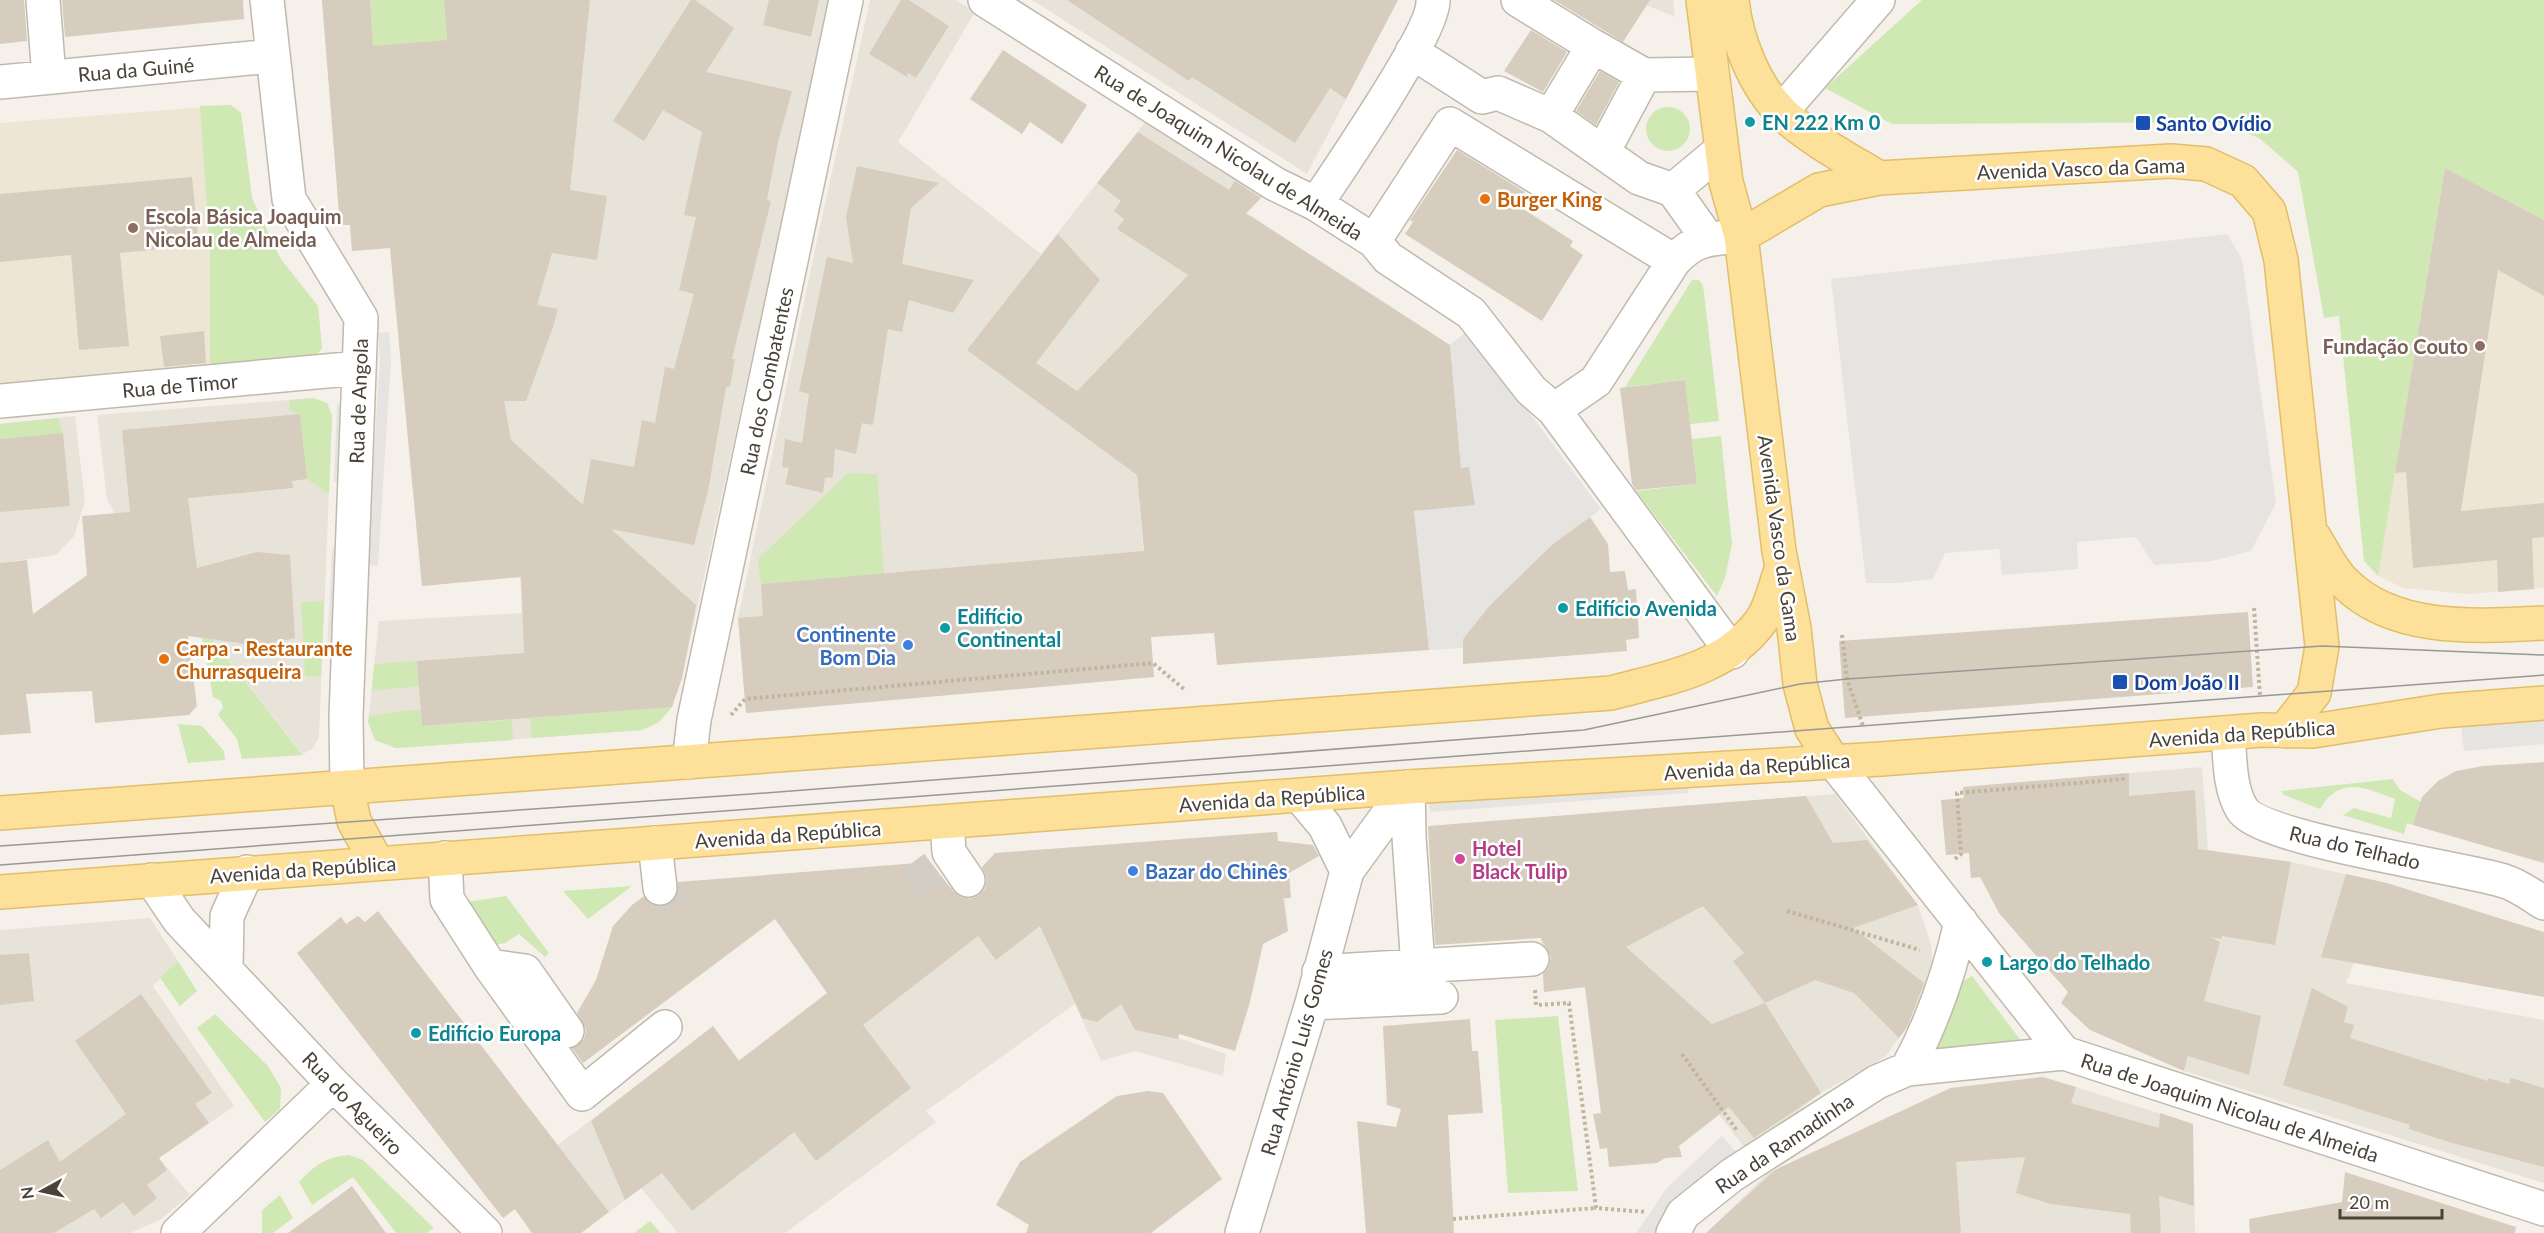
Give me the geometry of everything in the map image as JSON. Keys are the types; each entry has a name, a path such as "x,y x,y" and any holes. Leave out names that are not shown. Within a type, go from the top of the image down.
{"main road":[{"name":"Avenida Vasco da Gama","path":"1703,0 1726,182 1741,236 1781,570 1794,628 1800,684 1812,729 1833,761"},
{"path":"1732,0 1734,25 1754,73 1781,112 1822,143 1879,178"},
{"name":"Avenida Vasco da Gama","path":"1741,236 1818,190 1879,178 2171,161 2206,164 2243,181 2269,211 2281,260 2322,646 2314,693 2284,731"},
{"path":"2310,530 2342,581 2360,597 2382,610 2437,622 2544,623"},
{"path":"0,813 1611,693 1699,669 1732,652 1762,620 1781,570"},
{"name":"Avenida da República","path":"0,892 655,843 943,847 1300,796 2228,733 2313,732 2441,711 2544,702"},
{"path":"347,787 354,821 376,863"}],"street":[{"path":"43,0 49,77"},
{"name":"Rua de Angola","path":"267,0 290,199 362,318 346,716 347,787"},
{"name":"Rua dos Combatentes","path":"689,762 694,720 846,0"},
{"name":"Rua de Joaquim Nicolau de Almeida","path":"985,0 1275,184 1316,204 1374,241 1388,258 1471,313 1531,390 1554,410 1732,652"},
{"path":"1316,204 1412,52 1434,10 1433,0"},
{"path":"1518,0 1644,75 1712,74"},
{"path":"1781,112 1878,0"},
{"path":"1551,116 1593,46"},
{"path":"1412,52 1482,97 1498,93 1551,116 1639,178 1673,190 1708,239"},
{"name":"Rua da Guiné","path":"0,82 272,56"},
{"path":"1603,152 1644,75"},
{"path":"1374,241 1450,124 1674,261"},
{"path":"1673,190 1721,150"},
{"path":"1554,410 1596,381 1674,261 1688,246 1708,239 1741,236"},
{"name":"Rua de Timor","path":"0,401 359,368"},
{"name":"Rua do Telhado","path":"2228,733 2235,792 2242,810 2259,823 2298,835 2506,881 2544,903"},
{"name":"Rua de Joaquim Nicolau de Almeida","path":"1833,761 2064,1053 2544,1209"},
{"path":"1408,787 1408,837 1418,967"},
{"name":"Rua António Luís Gomes","path":"1242,1233 1316,987 1347,871 1408,787"},
{"path":"1300,796 1325,826 1347,871"},
{"path":"655,843 660,888"},
{"path":"943,847 968,880"},
{"path":"445,858 447,899 490,966 582,1094 665,1027"},
{"path":"226,968 227,916 247,873"},
{"name":"Rua do Agueiro","path":"152,880 179,920 333,1084 485,1233"},
{"path":"1907,1069 1928,1030 1953,959 1961,922"},
{"path":"1316,987 1418,967 1532,959"},
{"path":"490,966 525,971 567,1031"},
{"path":"1316,987 1441,997"},
{"path":"1907,1069 2064,1053"},
{"name":"Rua da Ramadinha","path":"1678,1224 1732,1175 1877,1082 1907,1069"},
{"path":"178,1233 333,1084"}],"path":[{"path":"2254,608 2260,698"},
{"path":"1842,635 1847,679 1864,727"},
{"path":"728,718 745,699 1153,663 1191,696"},
{"path":"1961,854 1957,793 2123,779 2122,773"},
{"path":"1787,911 1953,959"},
{"path":"1532,959 1536,1005 1569,1003 1596,1208"},
{"path":"1682,1054 1758,1159"},
{"path":"1453,1220 1596,1208 1678,1224"}],"shaded area":[{"path":"322,0 830,0 682,678 672,707 659,722 642,730 396,748 375,740 368,722 379,621 522,613 520,576 422,586 392,272 472,265 511,238 352,251 350,225 340,225"},
{"path":"870,0 956,0 975,12 898,142 1041,254 1149,117 1264,195 1077,391 1137,475 1154,677 746,713 738,618"},
{"path":"1032,0 1398,0 1307,174"},
{"path":"1634,0 1673,0 1675,17 1646,5"},
{"name":"Escola Básica Joaquim Nicolau de Almeida","path":"231,105 241,113 252,198 280,258 318,306 322,348 313,360 0,392 0,123"},
{"name":"Fundação Couto","path":"2445,168 2544,220 2544,588 2468,594 2404,588 2378,576"},
{"path":"2227,234 2242,259 2276,503 2251,551 2212,561 2154,565 2136,537 2077,542 2078,569 2002,575 1999,549 1945,553 1933,579 1898,583 1866,583 1831,279"},
{"path":"1468,330 1601,509 1553,544 1490,605 1462,640 1463,648 1429,650 1414,511 1474,504 1469,468 1461,468 1450,345"},
{"path":"389,332 391,360 378,566 367,565 380,359 378,333"},
{"path":"313,398 327,403 332,416 319,738 312,749 303,754 119,522 107,499 97,415"},
{"path":"337,405 347,405 344,482 334,482"},
{"path":"75,416 85,502 74,536 56,555 0,563 0,424"},
{"path":"332,548 341,549 337,651 327,650"},
{"path":"2544,719 2544,744 2464,751 2461,726"},
{"path":"2202,767 2208,850 2291,862 2386,883 2346,983 2544,1020 2544,1183 2184,1071 2215,960 2105,935 2068,992 1999,913 1982,877 1971,878 1969,853 1946,855 1943,818 1964,798 1963,787"},
{"path":"1687,783 1688,793 1430,812 1429,802"},
{"path":"1835,794 1918,905 1931,944 1933,966 1929,998 1885,1057 1821,1093 1746,1150 1672,1053 1590,982 1585,987 1544,992 1541,938 1611,812"},
{"path":"1277,832 1279,854 1291,898 1285,899 1288,931 1195,978 1178,1038 1226,1054 1223,1076 1135,1051 1101,1061 1075,1004 926,1111 936,1122 785,1233 678,1233 641,1188 581,1233 532,1233 515,1209 503,1218 297,953 341,917 346,924 358,916 534,1114 558,1145 697,1039 703,1047 719,1034 739,1060 834,988 833,934 928,859 949,886 978,872 995,853"},
{"path":"150,918 178,961 153,986 234,1106 159,1158 190,1195 160,1220 130,1233 0,1233 0,930"},
{"path":"2044,1077 2193,1124 2195,1233 1706,1233 1768,1173 1950,1088"},
{"path":"1722,1136 1739,1155 1660,1233 1636,1233 1667,1188"}],"green space":[{"path":"370,0 444,0 447,40 373,46"},
{"path":"1922,0 2544,0 2544,220 2445,168 2378,576 2364,561 2339,316 2324,318 2298,172 2259,138 2219,122 1892,124 1825,88"},
{"path":"231,105 241,113 252,198 280,258 318,306 322,348 313,360 210,371 210,252 200,106"},
{"path":"1668,107 1677,108 1684,113 1689,120 1689,138 1684,145 1677,150 1668,151 1659,150 1652,145 1647,138 1646,129 1647,120 1652,113 1659,108"},
{"path":"1692,280 1699,280 1703,285 1719,421 1690,424 1685,380 1625,387"},
{"path":"313,398 327,403 332,416 329,494 307,479 300,414 289,410 290,400"},
{"path":"58,418 63,433 0,439 0,424"},
{"path":"1721,436 1732,544 1725,578 1717,596 1636,491 1697,484 1692,439"},
{"path":"848,473 877,474 884,574 761,584 758,559"},
{"path":"324,601 321,676 305,676 301,602"},
{"path":"199,623 303,755 242,759 237,739 218,715 223,707 221,701 213,697"},
{"path":"417,661 419,686 372,691 374,664"},
{"path":"672,707 659,722 642,730 532,738 530,718"},
{"path":"420,709 422,726 512,720 513,740 396,748 375,740 368,722 369,716"},
{"path":"178,724 202,726 224,751 225,760 188,763"},
{"path":"2393,779 2400,790 2421,802 2413,825 2407,823 2404,834 2343,815 2354,808 2391,818 2395,799 2373,791 2354,787 2345,788 2328,798 2320,809 2284,795 2281,791"},
{"path":"632,886 588,919 563,891"},
{"path":"506,896 549,953 545,957 519,934 505,943 493,945 467,902"},
{"path":"178,961 197,991 180,1006 160,978"},
{"path":"1972,976 2022,1042 1937,1056 1932,1048 1961,982"},
{"path":"215,1014 268,1066 281,1088 280,1109 265,1122 197,1028"},
{"path":"1558,1016 1578,1191 1508,1193 1495,1020"},
{"path":"349,1155 363,1160 434,1228 426,1233 396,1233 353,1177 312,1205 299,1182 321,1163"},
{"path":"280,1195 293,1218 273,1233 262,1233 262,1210"},
{"path":"650,1221 661,1233 634,1233"}],"building":[{"path":"0,0 24,0 27,41 0,44"},
{"path":"62,0 243,0 244,19 65,37"},
{"path":"322,0 370,0 373,46 447,40 444,0 590,0 570,190 607,196 597,260 552,253 537,305 558,309 553,327 526,401 504,401 511,440 583,505 591,459 634,467 642,420 655,423 665,367 674,369 694,294 679,290 696,217 684,215 702,132 663,110 644,141 613,121 691,0 695,0 734,28 706,72 792,91 778,142 767,200 771,201 732,359 735,359 730,387 726,387 708,491 694,545 611,529 696,605 682,678 672,707 422,726 417,661 524,653 521,577 422,586 390,248 352,251 350,225 340,225"},
{"path":"769,0 819,0 811,37 763,25"},
{"path":"901,0 909,0 949,26 916,78 908,73 907,77 869,54"},
{"path":"1067,0 1398,0 1346,99 1330,88 1295,143 1192,77 1189,81"},
{"path":"1554,0 1650,0 1623,42"},
{"path":"1531,30 1567,52 1543,92 1504,71"},
{"path":"1003,50 1087,105 1062,144 1030,122 1022,134 970,99"},
{"path":"1600,71 1619,82 1596,125 1576,111"},
{"path":"1138,132 1229,190 1235,181 1261,198 1246,213 1450,345 1461,468 1469,467 1475,505 1414,511 1429,650 1217,665 1214,633 1151,637 1154,677 746,713 738,618 763,616 761,584 1144,551 1137,475 967,350 1058,234 1100,280 1036,363 1077,391 1188,275 1117,229 1124,219 1114,211 1121,201 1097,183"},
{"path":"1457,150 1525,192 1517,205 1573,241 1570,246 1583,255 1542,321 1405,234 1413,222 1410,220"},
{"path":"857,166 939,183 911,208 902,264 974,280 953,313 909,300 902,332 888,329 873,425 862,423 856,454 835,449 833,477 825,478 823,493 785,484 789,468 782,467 785,439 802,443 809,394 799,391 827,257 853,263 846,217"},
{"name":"Fundação Couto","path":"2445,168 2544,220 2544,296 2498,270 2461,511 2544,503 2544,537 2532,538 2534,589 2498,592 2497,560 2413,568 2406,472 2395,473"},
{"path":"192,177 199,245 120,253 129,346 79,350 71,255 0,262 0,194"},
{"path":"204,331 206,363 164,367 160,336"},
{"path":"1685,380 1697,484 1636,490 1632,484 1620,388"},
{"path":"300,414 307,479 292,481 293,488 188,498 197,568 257,552 290,555 295,638 261,646 188,636 197,706 189,715 95,723 92,691 26,694 31,733 0,735 0,563 27,560 33,614 87,575 82,516 130,512 122,430"},
{"path":"63,433 70,506 0,512 0,439"},
{"name":"Edifício Avenida","path":"1590,517 1608,544 1610,572 1625,571 1628,590 1636,589 1639,638 1626,640 1627,651 1463,664 1463,639 1490,605 1553,544"},
{"path":"2248,612 2253,687 1845,718 1839,641"},
{"path":"2544,762 2544,863 2413,825 2422,797 2438,781 2456,771 2483,766"},
{"path":"2129,773 2129,796 2195,790 2198,849 2291,862 2275,945 2222,936 2221,939 2210,937 2220,942 2204,1001 2261,1016 2249,1075 2188,1056 2184,1071 2090,1030 2061,1003 2068,992 1999,913 1980,877 1971,878 1969,853 1946,855 1941,800 1964,798 1963,787"},
{"path":"1806,796 1833,843 1867,840 1918,905 1853,928 1924,983 1907,1027 1899,1038 1854,993 1815,980 1765,1003 1821,1093 1754,1138 1729,1107 1679,1146 1682,1157 1665,1158 1657,1163 1609,1167 1607,1148 1600,1149 1593,1114 1601,1113 1585,987 1544,992 1543,974 1549,967 1551,957 1541,938 1435,945 1428,826","holes":["1703,906 1744,953 1733,961 1765,1003 1712,1024 1626,947"]},
{"path":"1277,832 1278,841 1313,845 1319,856 1289,873 1291,898 1283,898 1288,931 1263,944 1250,1002 1235,1051 1179,1034 1178,1039 1135,1030 1121,1004 1097,1022 1082,1018 1040,926 996,960 978,936 863,1025 911,1088 816,1161 794,1132 692,1211 662,1173 625,1200 591,1121 713,1026 739,1061 827,993 775,919 583,1063 572,1048 584,1039 586,1030 577,1013 596,980 613,926 632,905 644,896 652,905 663,906 672,903 677,896 678,882 930,862 953,891 960,897 970,899 978,896 985,889 987,878 982,867 995,853"},
{"path":"2346,874 2387,883 2544,932 2544,997 2321,957"},
{"name":"Edifício Europa","path":"378,911 609,1212 581,1233 532,1233 515,1209 503,1218 297,953 341,917 346,924 358,916 365,922"},
{"path":"29,953 34,1001 0,1005 0,955"},
{"path":"2312,988 2348,1007 2344,1022 2354,1025 2350,1038 2488,1081 2488,1078 2509,1084 2511,1078 2544,1088 2544,1167 2449,1142 2409,1129 2410,1125 2283,1085"},
{"path":"141,994 212,1093 195,1104 209,1123 159,1158 167,1170 147,1185 157,1198 134,1216 123,1202 101,1218 94,1209 54,1233 0,1233 0,1170 48,1140 60,1162 126,1114 75,1041"},
{"path":"1470,1019 1472,1051 1478,1051 1483,1113 1448,1115 1454,1233 1366,1233 1357,1121 1396,1127 1401,1109 1387,1105 1383,1026"},
{"path":"2042,1077 2076,1087 2071,1103 2159,1128 2160,1113 2193,1124 2194,1206 2159,1196 2161,1233 2131,1233 2130,1214 2051,1204 2016,1193 2025,1157 1956,1162 1961,1233 1706,1233 1775,1170 1951,1088"},
{"path":"1148,1091 1163,1093 1222,1179 1151,1233 1026,1233 1029,1225 996,1205 1020,1162 1117,1096"},
{"path":"2345,1172 2516,1227 2515,1233 2250,1233 2249,1219 2342,1202"},
{"path":"352,1186 386,1233 288,1233"}],"tunnel":[{"path":"911,884 934,867"},
{"path":"660,888 674,908"}],"tram line":[{"path":"0,846 751,794 1584,730 1800,684 1847,679 2322,646 2544,655"},
{"path":"0,865 2544,675"}],"place":[{"name":"EN 222 Km 0","path":"1750,122"},
{"name":"Santo Ovídio","path":"2143,123"},
{"name":"Burger King","path":"1485,199"},
{"name":"Escola Básica Joaquim Nicolau de Almeida","path":"133,228"},
{"name":"Fundação Couto","path":"2480,346"},
{"name":"Edifício Avenida","path":"1563,608"},
{"name":"Edifício Continental","path":"945,628"},
{"name":"Continente Bom Dia","path":"908,645"},
{"name":"Carpa - Restaurante Churrasqueira","path":"164,659"},
{"name":"Dom João II","path":"2120,682"},
{"name":"Hotel Black Tulip","path":"1460,859"},
{"name":"Bazar do Chinês","path":"1133,871"},
{"name":"Largo do Telhado","path":"1987,962"},
{"name":"Edifício Europa","path":"416,1033"}]}
